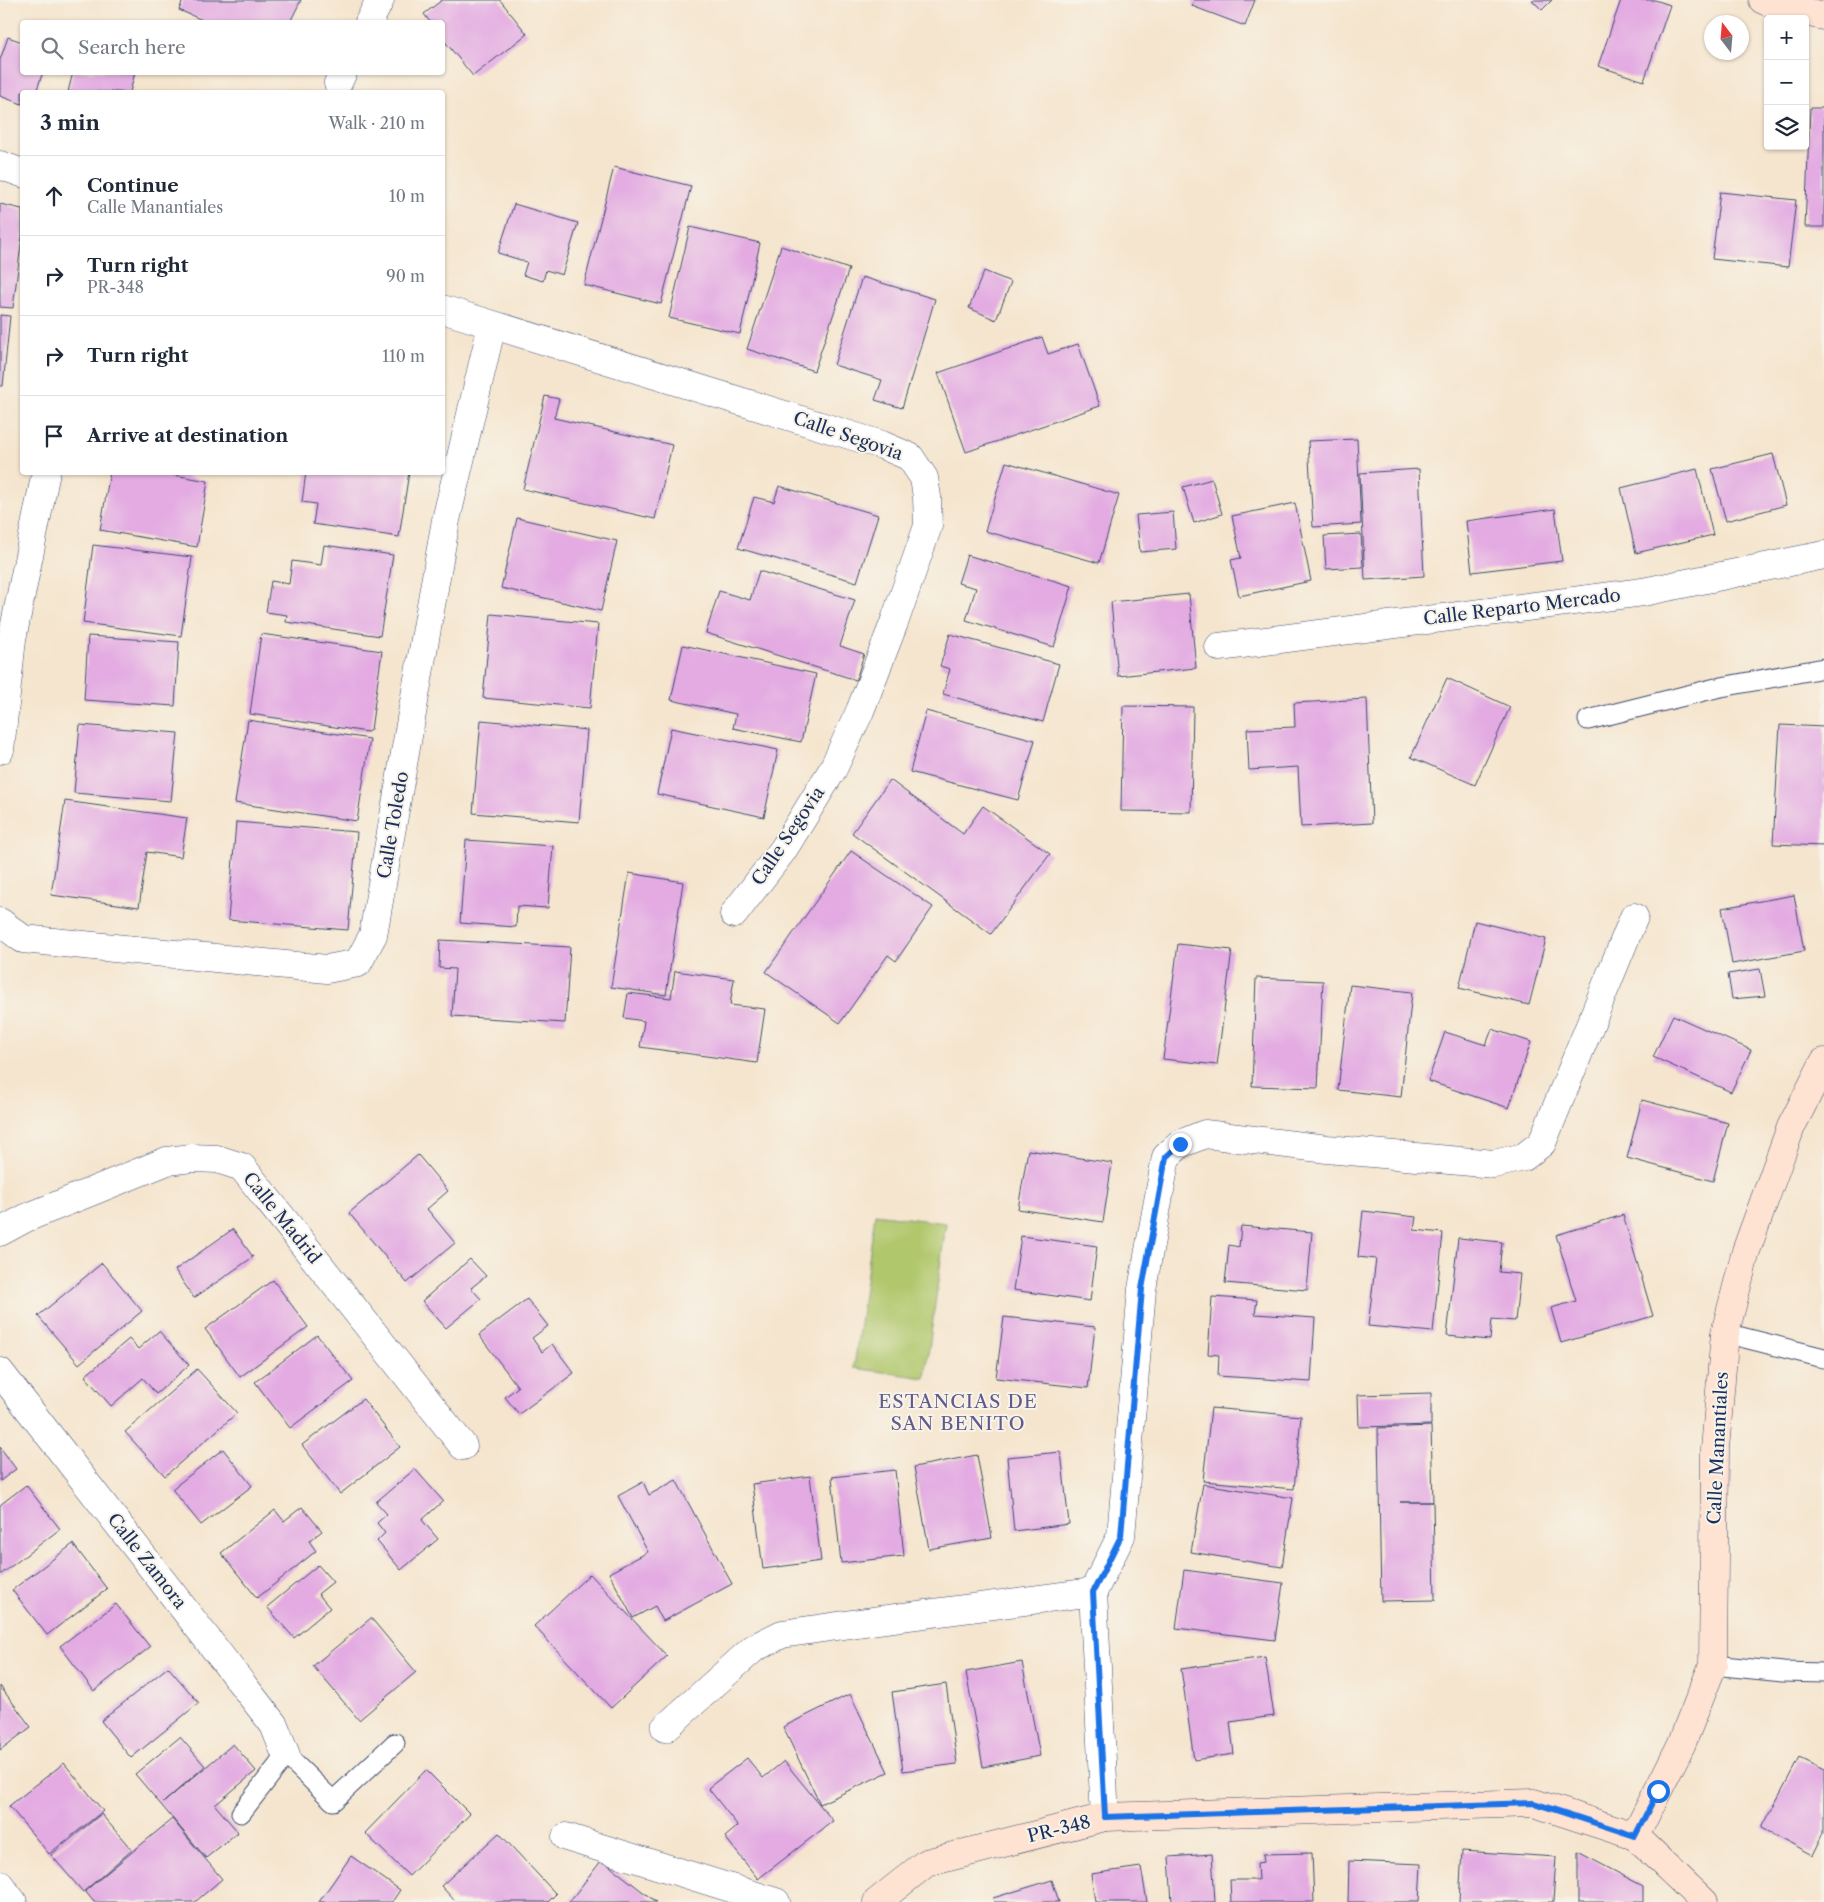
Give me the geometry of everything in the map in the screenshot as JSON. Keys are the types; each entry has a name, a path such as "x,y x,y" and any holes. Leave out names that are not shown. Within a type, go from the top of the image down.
{"street":[{"path":"370,20 380,0"},
{"path":"1763,0 1777,6 1824,16"},
{"path":"0,165 20,172"},
{"name":"Calle Segovia","path":"445,310 882,445 910,457 924,478 928,526 894,623 860,711 833,769 783,850 734,914"},
{"name":"Calle Toledo","path":"0,922 23,938 327,969 358,963 374,935 446,520 492,325"},
{"path":"0,750 12,639 45,475"},
{"name":"Calle Reparto Mercado","path":"1219,647 1643,592 1824,556"},
{"path":"1105,1817 1093,1592 1121,1536 1142,1289 1166,1157 1180,1144 1205,1134 1327,1149 1494,1164 1524,1157 1542,1143 1634,917"},
{"name":"Calle Manantiales","path":"1635,1836 1681,1745 1712,1665 1715,1449 1725,1332 1746,1251 1791,1127 1824,1062"},
{"name":"Calle Madrid","path":"0,1232 26,1218 167,1161 192,1158 217,1159 242,1167 463,1446"},
{"name":"Calle Zamora","path":"0,1372 274,1725 286,1755"},
{"path":"665,1728 754,1648 782,1634 1093,1592"},
{"name":"PR-348","path":"877,1902 926,1863 1105,1817 1534,1803 1635,1836 1704,1902"},
{"path":"566,1837 776,1902"},
{"path":"0,1885 13,1902"}],"lane":[{"path":"1588,720 1716,688 1824,668"},
{"path":"1725,1332 1824,1358"},
{"path":"1712,1665 1783,1672 1824,1673"},
{"path":"241,1813 286,1755 333,1801 394,1743"}],"green space":[{"path":"875,1214 946,1223 925,1378 854,1368"}],"building":[{"path":"183,0 301,0 291,20 202,20 179,10"},
{"path":"442,0 500,0 527,34 473,76 445,42 445,20 428,20 424,14"},
{"path":"1194,0 1255,0 1245,26 1192,6"},
{"path":"1532,0 1552,0 1542,10"},
{"path":"1621,0 1655,0 1670,5 1644,81 1598,66"},
{"path":"8,37 20,41 20,75 42,75 37,90 20,90 20,103 0,96 0,60"},
{"path":"72,75 134,75 130,90 68,90"},
{"path":"1810,108 1824,108 1824,227 1805,227"},
{"path":"614,167 691,186 661,304 584,285"},
{"path":"1720,192 1796,200 1788,267 1712,259"},
{"path":"0,204 20,209 20,252 13,308 0,307"},
{"path":"514,204 578,223 562,275 546,270 543,281 523,275 527,262 498,253"},
{"path":"690,227 760,243 740,334 669,318"},
{"path":"781,246 849,269 814,371 747,349"},
{"path":"984,271 1011,282 996,320 969,308"},
{"path":"862,277 935,299 902,408 875,400 882,380 834,365"},
{"path":"0,315 10,316 3,386 0,386"},
{"path":"1042,337 1048,354 1078,344 1100,406 966,452 938,373"},
{"path":"545,396 559,399 554,418 672,445 655,519 523,489"},
{"path":"1357,439 1361,524 1313,527 1308,441"},
{"path":"1773,454 1786,505 1726,521 1712,469"},
{"path":"1006,462 1119,495 1099,563 985,531"},
{"path":"1419,469 1424,576 1365,580 1360,473"},
{"path":"1697,469 1713,535 1636,553 1621,488"},
{"path":"109,475 174,475 208,481 197,547 100,530"},
{"path":"306,475 409,475 399,537 313,524 316,504 302,502"},
{"path":"1212,479 1222,514 1194,523 1183,487"},
{"path":"779,486 878,515 857,582 738,548 754,497 774,502"},
{"path":"1295,503 1311,581 1239,596 1231,560 1241,558 1232,516"},
{"path":"1555,509 1562,561 1472,572 1466,521"},
{"path":"1173,512 1176,549 1140,552 1136,515"},
{"path":"517,518 617,541 601,611 501,588"},
{"path":"1361,534 1363,567 1326,569 1324,536"},
{"path":"93,545 192,557 181,636 83,623"},
{"path":"324,545 393,555 380,636 286,622 287,615 266,612 271,581 289,584 292,561 321,565"},
{"path":"967,555 1072,586 1054,647 966,620 976,588 958,583"},
{"path":"759,571 855,600 840,646 864,654 856,680 706,633 719,591 750,600"},
{"path":"1189,594 1196,668 1118,676 1111,602"},
{"path":"491,614 598,624 590,708 483,698"},
{"path":"261,634 382,651 371,730 367,732 250,714"},
{"path":"950,634 1059,664 1043,722 943,694 950,669 940,666"},
{"path":"88,636 179,642 175,706 84,700"},
{"path":"683,645 816,674 801,742 733,728 736,714 671,700"},
{"path":"1447,678 1510,707 1475,785 1411,757"},
{"path":"1367,699 1372,823 1301,827 1298,767 1249,770 1247,729 1295,727 1294,703"},
{"path":"1123,706 1193,707 1191,812 1121,811"},
{"path":"926,711 1035,740 1018,800 910,772"},
{"path":"248,720 370,739 357,821 235,803"},
{"path":"481,720 587,730 579,822 473,813"},
{"path":"80,725 178,733 171,801 74,793"},
{"path":"1780,725 1824,727 1824,846 1773,844"},
{"path":"671,728 778,750 764,817 657,794"},
{"path":"890,780 963,834 983,806 1050,854 991,934 852,833"},
{"path":"65,801 187,818 181,857 147,852 139,907 51,895"},
{"path":"236,822 357,832 348,930 228,920"},
{"path":"466,840 553,846 548,908 517,906 516,927 460,923"},
{"path":"851,851 933,907 896,961 888,955 840,1023 766,972"},
{"path":"629,873 683,882 666,995 611,987"},
{"path":"1794,895 1804,951 1732,964 1722,908"},
{"path":"1475,921 1546,939 1529,1005 1459,988"},
{"path":"440,940 570,947 565,1023 452,1016 455,969 439,968"},
{"path":"1178,944 1232,950 1217,1065 1163,1059"},
{"path":"1760,969 1765,996 1732,999 1728,974"},
{"path":"675,971 734,979 730,1005 765,1009 757,1063 640,1047 644,1021 624,1018 628,993 671,998"},
{"path":"1256,978 1323,981 1318,1088 1252,1086"},
{"path":"1350,985 1412,992 1401,1097 1338,1090"},
{"path":"1673,1015 1751,1050 1731,1092 1653,1057"},
{"path":"1492,1029 1531,1042 1509,1108 1428,1081 1445,1032 1486,1045"},
{"path":"1642,1100 1728,1123 1713,1181 1627,1158"},
{"path":"1028,1150 1112,1163 1103,1222 1018,1209"},
{"path":"418,1155 448,1191 427,1209 455,1243 407,1283 349,1213"},
{"path":"1363,1211 1416,1217 1414,1230 1443,1233 1433,1332 1368,1326 1376,1259 1358,1257"},
{"path":"1623,1215 1653,1316 1561,1343 1551,1308 1576,1301 1556,1235"},
{"path":"1241,1226 1312,1232 1307,1290 1225,1283 1229,1245 1239,1247"},
{"path":"233,1229 253,1257 194,1298 175,1270"},
{"path":"1021,1236 1097,1246 1090,1301 1013,1290"},
{"path":"1458,1238 1502,1242 1499,1272 1520,1274 1515,1321 1492,1319 1490,1340 1447,1336"},
{"path":"470,1259 486,1276 471,1288 481,1299 446,1328 422,1301"},
{"path":"102,1263 142,1311 79,1364 38,1316"},
{"path":"273,1280 308,1327 240,1377 205,1329"},
{"path":"1212,1297 1257,1300 1255,1314 1315,1318 1311,1382 1218,1376 1219,1355 1208,1354"},
{"path":"527,1299 548,1326 532,1338 542,1352 552,1344 574,1373 519,1414 505,1397 518,1387 479,1335"},
{"path":"1004,1317 1095,1327 1088,1388 996,1378"},
{"path":"159,1331 189,1365 156,1394 143,1378 111,1406 85,1376 129,1339 138,1349"},
{"path":"317,1335 353,1381 290,1428 255,1382"},
{"path":"197,1369 237,1413 165,1476 125,1432"},
{"path":"1431,1393 1431,1425 1359,1427 1358,1395"},
{"path":"363,1399 400,1447 340,1494 302,1445"},
{"path":"1211,1408 1301,1416 1294,1489 1203,1481"},
{"path":"1431,1426 1435,1600 1381,1601 1378,1428"},
{"path":"0,1447 16,1469 0,1481"},
{"path":"223,1449 252,1486 201,1525 172,1489"},
{"path":"1061,1452 1069,1524 1014,1531 1007,1457"},
{"path":"977,1455 992,1538 929,1549 914,1467"},
{"path":"415,1469 443,1501 422,1520 438,1539 401,1570 377,1541 385,1533 377,1523 387,1514 376,1502"},
{"path":"895,1470 904,1556 841,1563 832,1477"},
{"path":"810,1476 821,1561 763,1569 752,1484"},
{"path":"676,1480 732,1584 663,1621 655,1606 633,1618 609,1573 648,1552 618,1496 643,1482 649,1495"},
{"path":"1203,1484 1293,1498 1282,1567 1191,1552"},
{"path":"26,1485 60,1529 0,1575 0,1505"},
{"path":"302,1507 322,1531 309,1541 316,1551 257,1598 221,1553 275,1510 284,1521"},
{"path":"73,1544 107,1589 47,1635 12,1590"},
{"path":"318,1565 333,1582 318,1594 330,1608 294,1638 267,1607"},
{"path":"1184,1570 1283,1583 1275,1640 1176,1628"},
{"path":"590,1574 667,1656 611,1708 534,1626"},
{"path":"116,1604 150,1647 94,1691 60,1646"},
{"path":"371,1618 416,1672 359,1720 313,1666"},
{"path":"1265,1657 1274,1716 1230,1722 1234,1754 1194,1760 1181,1669"},
{"path":"1022,1662 1040,1756 983,1767 966,1672"},
{"path":"168,1667 199,1703 131,1758 101,1721"},
{"path":"946,1684 957,1764 903,1771 892,1692"},
{"path":"0,1686 31,1727 0,1750"},
{"path":"850,1694 888,1772 820,1804 783,1727"},
{"path":"180,1737 205,1766 163,1803 233,1744 256,1771 215,1805 238,1832 206,1858 135,1774"},
{"path":"747,1758 763,1778 784,1761 833,1821 758,1879 725,1837 738,1826 708,1788"},
{"path":"1799,1758 1824,1770 1824,1833 1813,1855 1762,1828"},
{"path":"64,1763 103,1811 49,1854 9,1806"},
{"path":"426,1770 470,1814 409,1876 365,1833"},
{"path":"101,1814 132,1850 83,1892 51,1855"},
{"path":"172,1819 222,1879 195,1902 94,1902 85,1891"},
{"path":"499,1833 556,1894 548,1902 456,1902 441,1886"},
{"path":"1462,1851 1556,1857 1553,1902 1459,1902"},
{"path":"1578,1852 1643,1886 1643,1902 1578,1902"},
{"path":"1312,1853 1314,1902 1231,1902 1230,1880 1258,1880 1257,1863 1264,1862 1263,1854"},
{"path":"1212,1854 1215,1902 1172,1902 1169,1857"},
{"path":"351,1856 400,1890 392,1902 319,1902"},
{"path":"602,1860 656,1902 569,1902"},
{"path":"1349,1861 1421,1864 1419,1902 1348,1902"},
{"path":"1141,1867 1147,1902 1095,1902 1091,1874"},
{"path":"1052,1880 1059,1902 994,1902 993,1898"}],"district":[{"name":"ESTANCIAS DE SAN BENITO","path":"958,1412"}],"route":[{"path":"1180,1144 1166,1157 1142,1289 1121,1536 1093,1592 1105,1817 1534,1803 1635,1836 1658,1791"}]}
